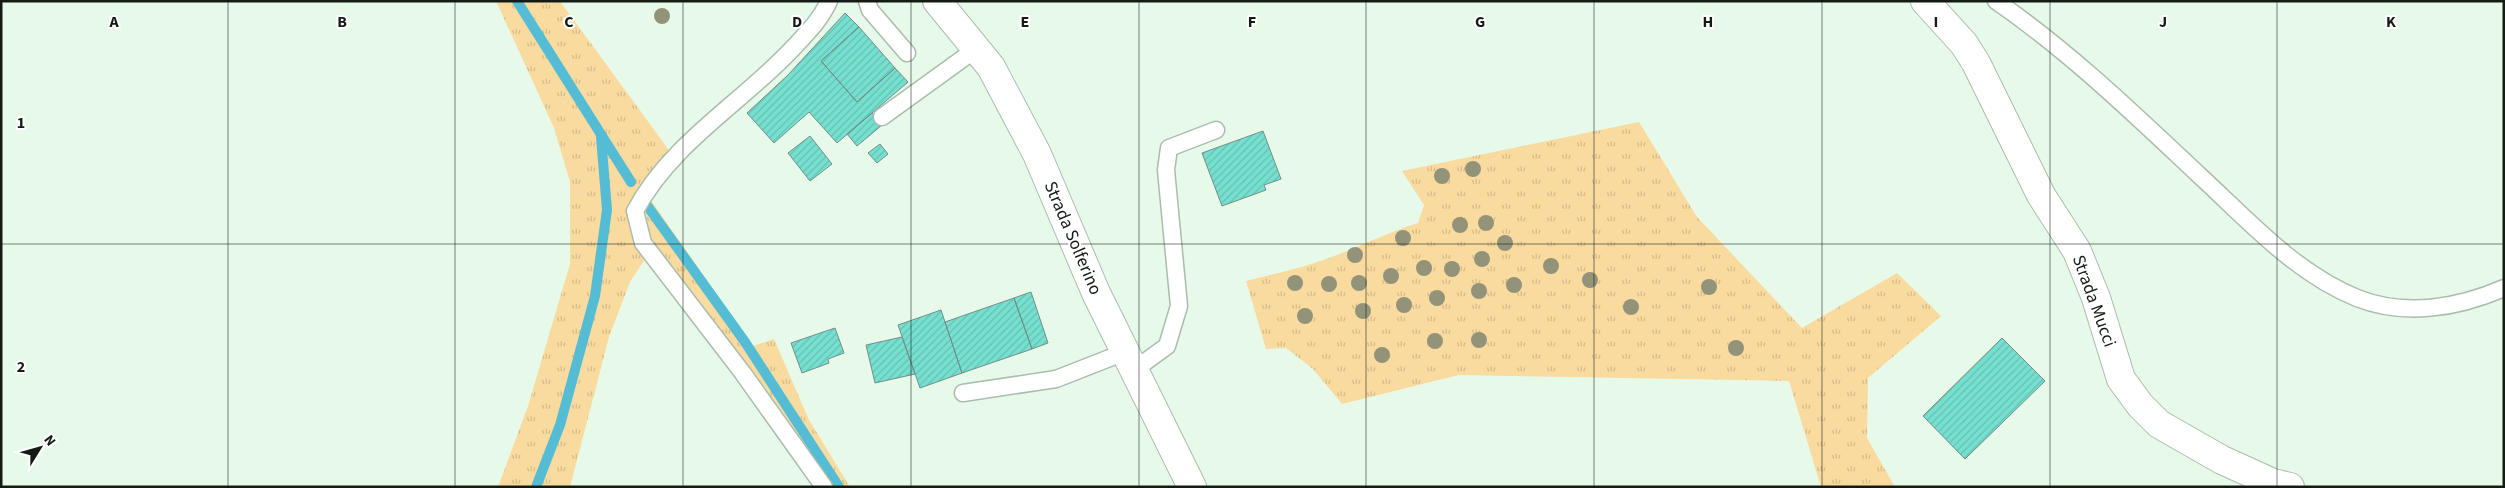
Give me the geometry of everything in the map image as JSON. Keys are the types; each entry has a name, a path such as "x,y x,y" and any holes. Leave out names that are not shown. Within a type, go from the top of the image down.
{"street":[{"name":"Strada Solferino","path":"937,1 991,67 1037,154 1096,292 1192,487"},
{"name":"Strada Mucci","path":"1925,1 1964,44 1976,64 2041,195 2077,251 2096,298 2121,379 2140,405 2159,424 2222,460 2273,483 2290,487"}],"lane":[{"path":"824,487 742,372 643,243 635,211 648,186 701,132 771,72 822,16 829,1"},
{"path":"867,1 870,10 907,53"},
{"path":"1996,1 2060,49 2276,247 2338,289 2359,299 2392,307 2417,309 2484,297 2504,288"},
{"path":"882,117 976,50"},
{"path":"963,393 1056,379 1130,361 1168,346 1179,306 1166,170 1169,148 1216,130"}],"green space":[{"path":"496,1 560,1 671,153 648,196 753,346 774,339 809,420 850,487 815,487 777,431 647,256 630,282 609,337 570,487 498,487 528,406 570,264 570,182 554,128"},
{"path":"1639,122 1697,217 1802,328 1897,273 1941,316 1868,378 1867,438 1895,487 1821,487 1789,381 1459,375 1342,404 1313,369 1286,348 1266,349 1246,281 1317,262 1418,223 1424,205 1402,171"}],"building":[{"path":"845,13 859,27 821,61 857,102 895,68 908,82 837,143 809,112 774,143 747,113 788,75"},
{"path":"859,27 895,68 857,102 821,61"},
{"path":"872,113 882,125 857,146 847,134"},
{"path":"1263,131 1281,179 1264,185 1266,190 1222,206 1202,153"},
{"path":"810,136 832,164 810,181 788,153"},
{"path":"880,144 888,154 877,163 868,153"},
{"path":"1031,292 1048,343 1032,349 1014,298"},
{"path":"1014,298 1032,349 962,373 945,322"},
{"path":"941,310 962,373 920,388 898,325"},
{"path":"835,328 844,353 828,359 829,363 802,373 791,343"},
{"path":"902,337 915,374 875,383 866,345"},
{"path":"2002,338 2045,381 1965,459 1923,416"}],"waterway":[{"path":"517,1 631,182"},
{"path":"536,487 560,425 595,296 607,210 601,137"},
{"path":"646,204 745,342 839,487"}]}
